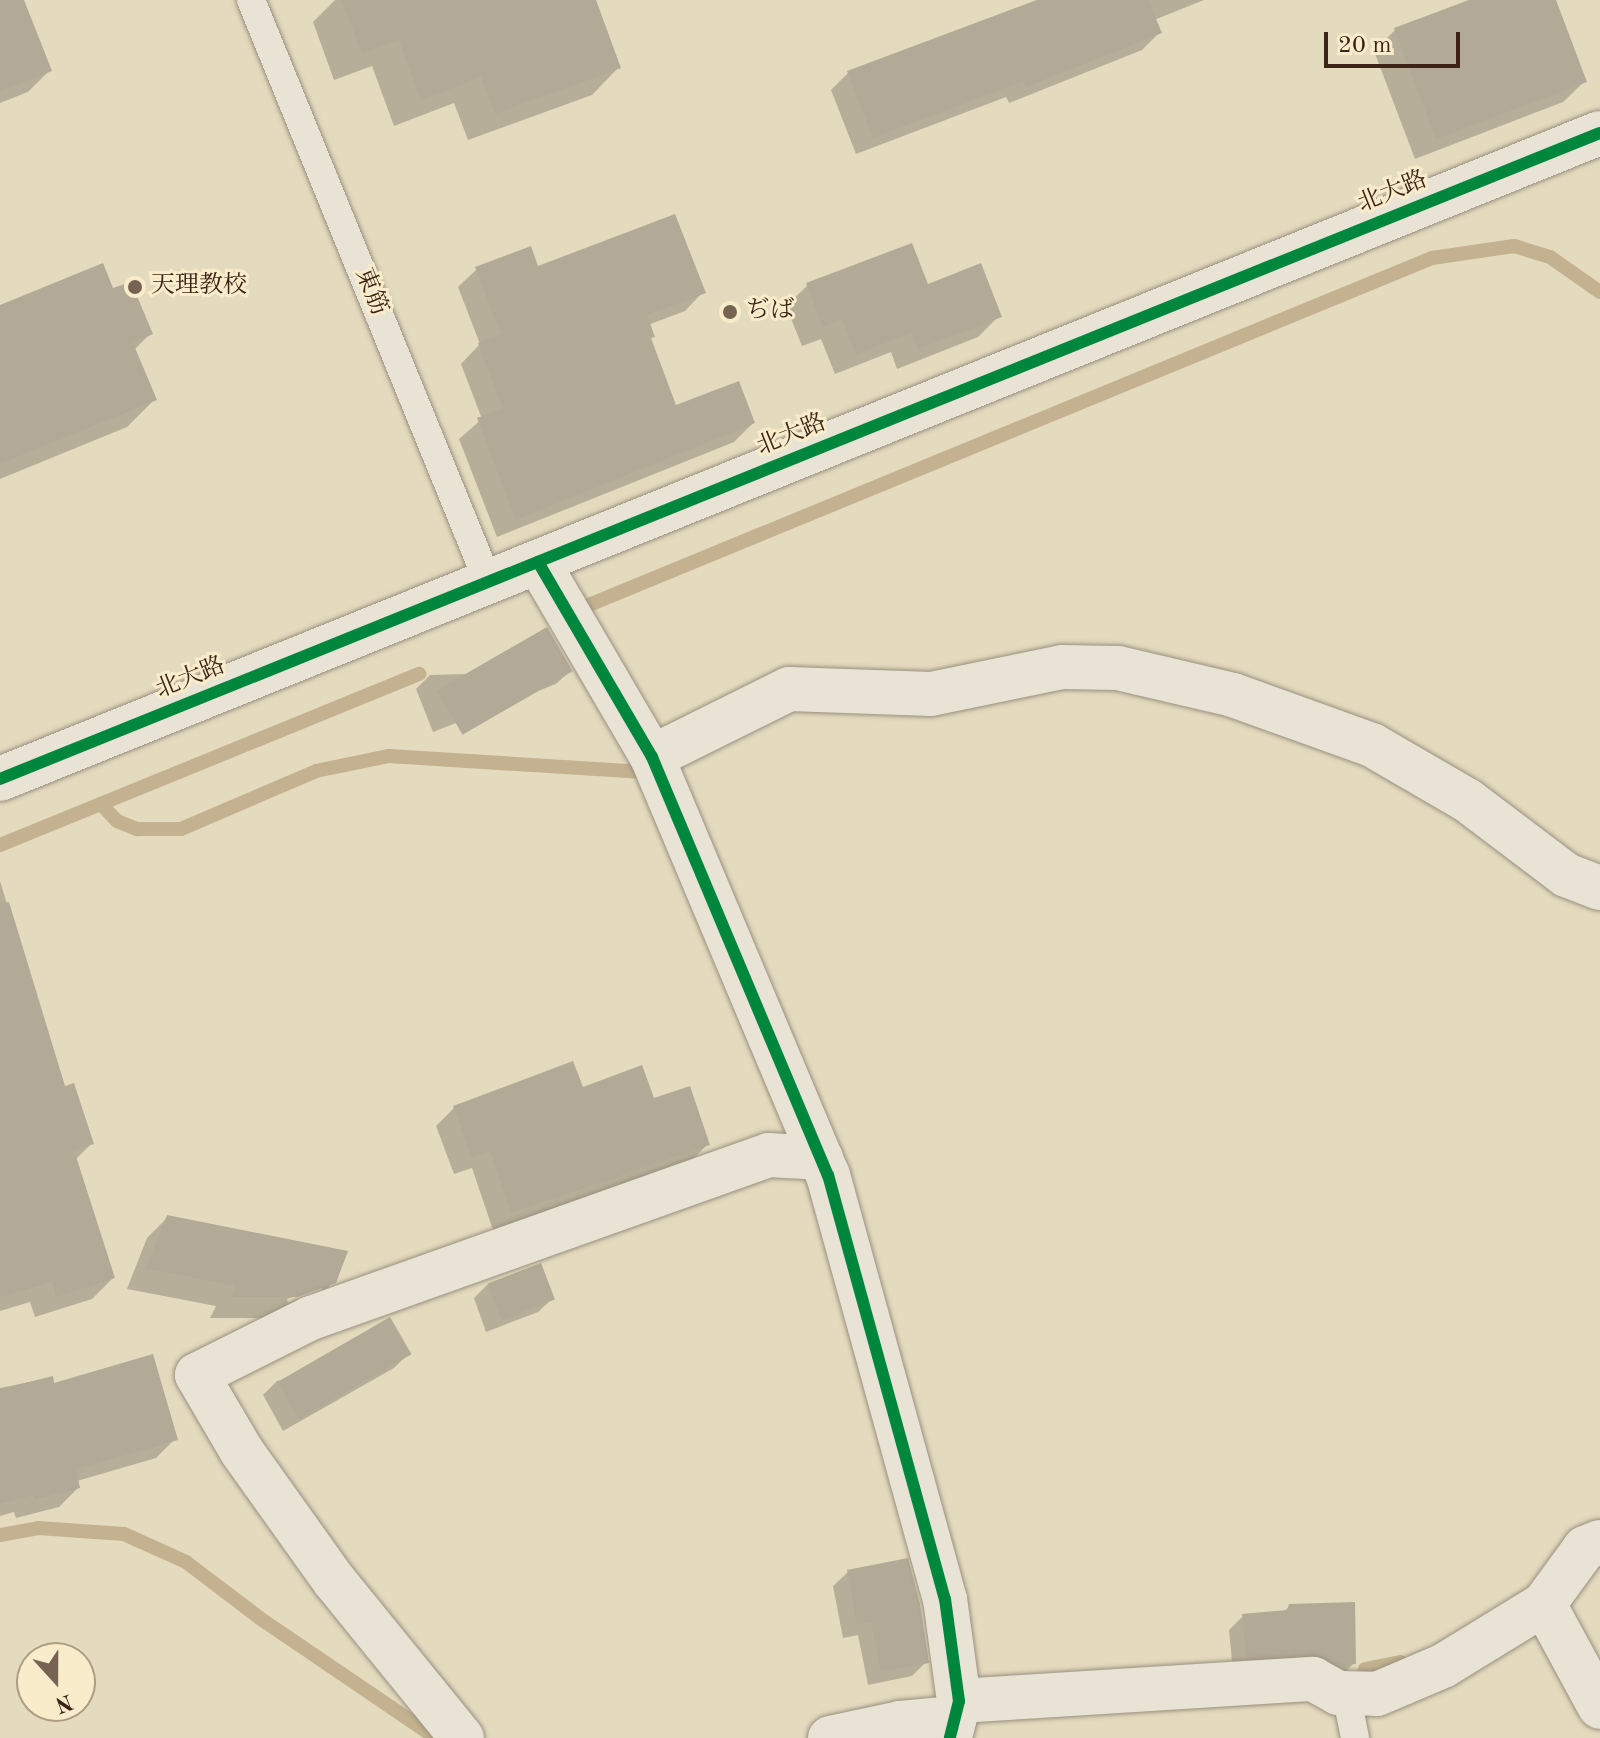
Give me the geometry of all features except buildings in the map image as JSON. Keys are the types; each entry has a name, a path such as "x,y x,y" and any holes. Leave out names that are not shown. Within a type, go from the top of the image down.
{"street":[{"name":"北大路","path":"0,779 1600,133"},
{"path":"538,562 652,757 821,1158 945,1599 954,1719"},
{"path":"652,757 789,689 931,694 1062,667 1118,668 1233,695 1372,745 1467,800 1566,875 1600,888"},
{"path":"462,1738 335,1582 241,1450 197,1375 311,1318 769,1155 821,1158"},
{"path":"830,1738 900,1723 1313,1679 1338,1693 1377,1694 1443,1666 1544,1604 1585,1548 1600,1542"},
{"path":"1544,1604 1600,1707"}],"lane":[{"name":"東筋","path":"251,0 489,584"},
{"path":"1346,1693 1355,1738"}],"waterway":[{"path":"584,607 1432,258 1514,246 1550,257 1600,292"},
{"path":"0,845 419,674"},
{"path":"101,804 117,821 137,829 181,829 316,771 389,756 645,772"},
{"path":"0,1535 38,1528 124,1534 186,1562 261,1619 436,1738"},
{"path":"1365,1669 1400,1662"}],"cycle path":[{"path":"0,779 1600,133"},
{"path":"538,562 652,757 828,1175 945,1599 959,1701 950,1738"}],"place":[{"name":"天理教校","path":"135,287"},
{"name":"ぢば","path":"730,312"}]}
